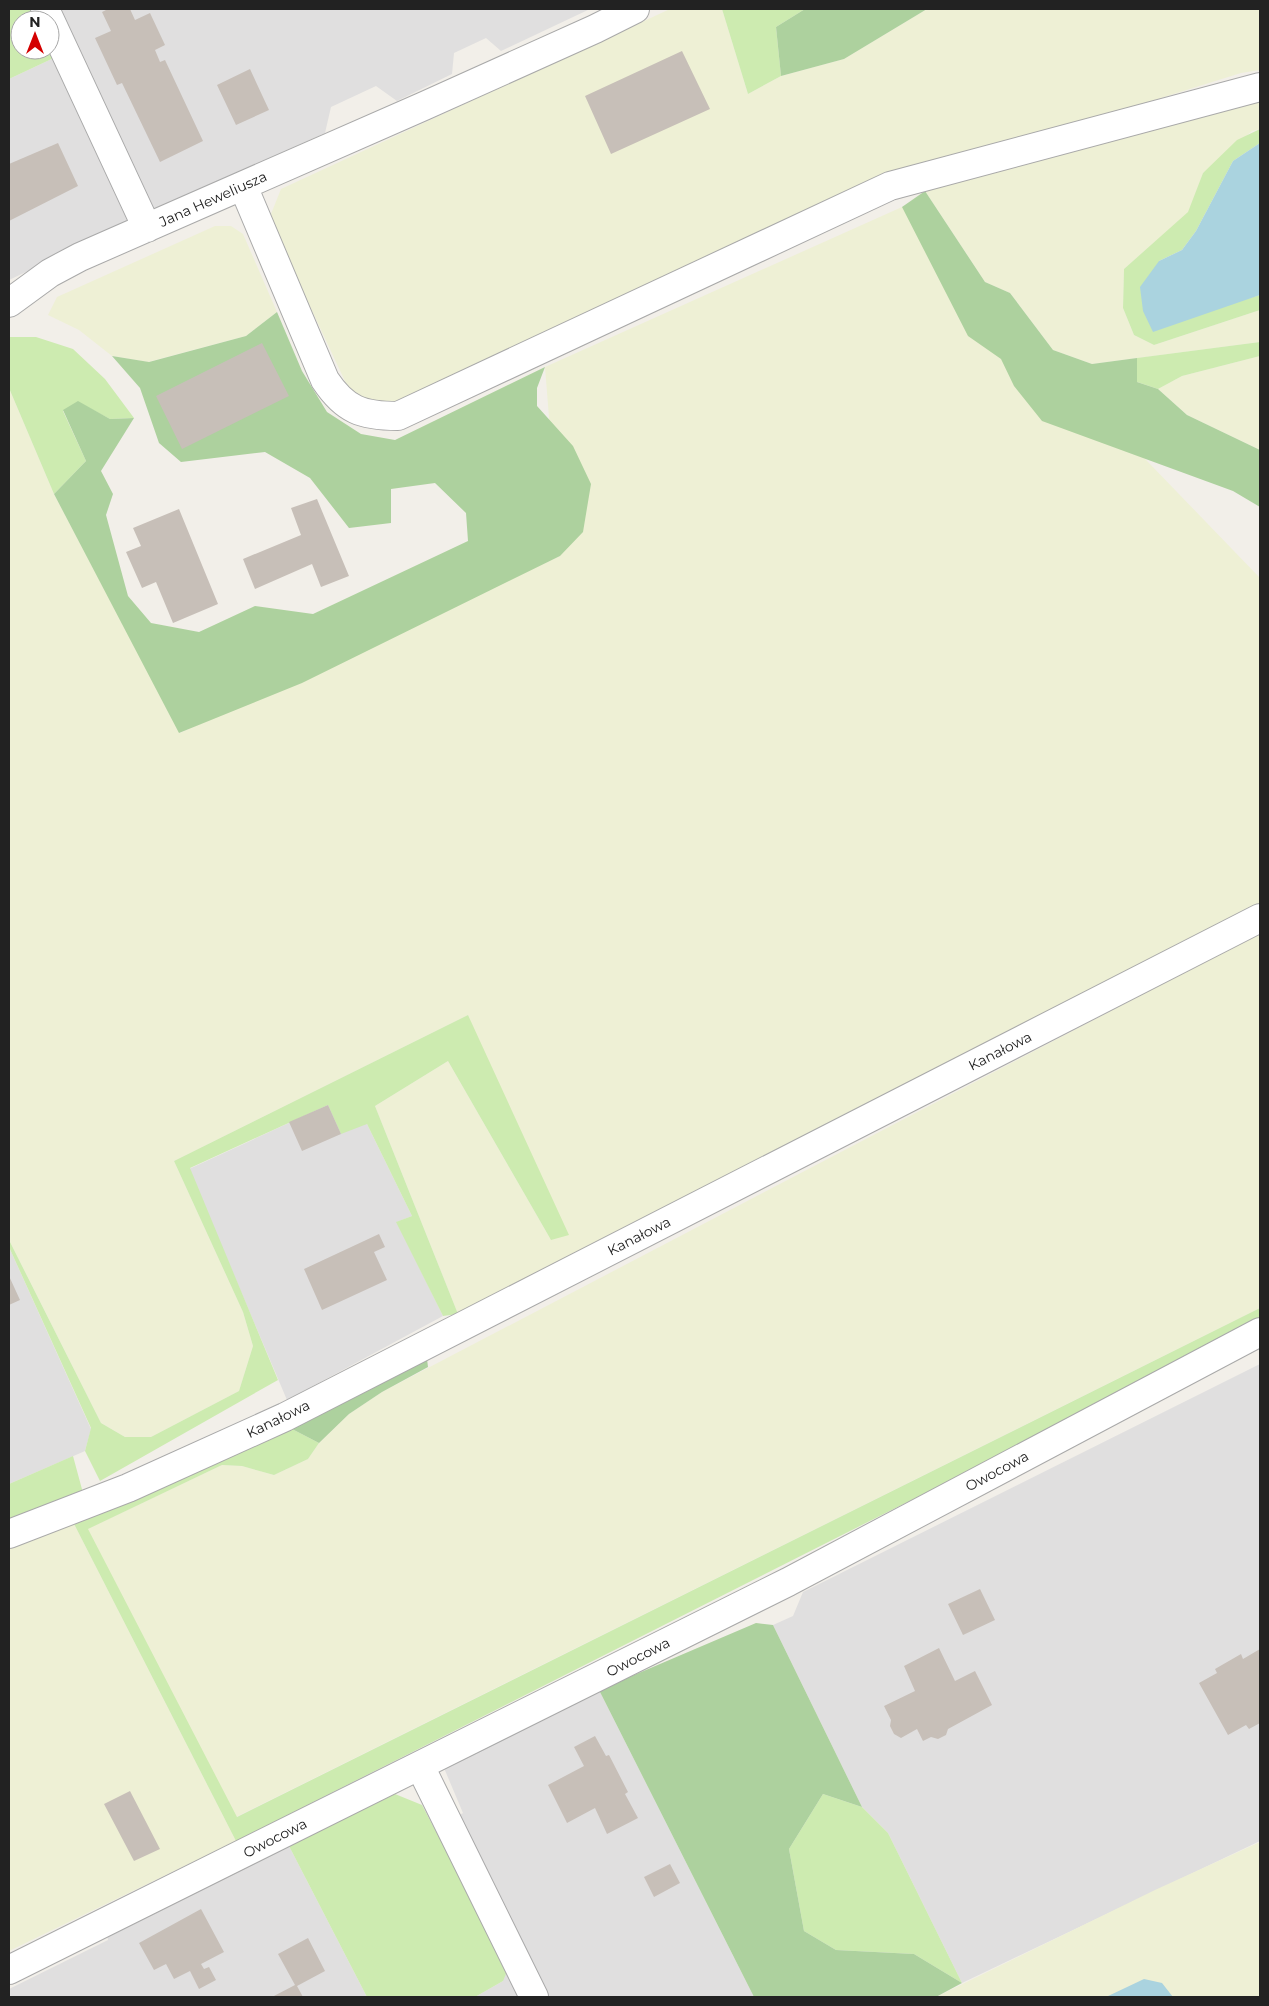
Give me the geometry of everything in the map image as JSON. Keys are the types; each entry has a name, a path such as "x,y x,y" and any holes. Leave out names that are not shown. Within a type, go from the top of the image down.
{"street":[{"path":"45,9 147,228"},
{"name":"Jana Heweliusza","path":"9,303 50,273 80,257 424,106 635,9"},
{"path":"243,186 325,380 337,398 354,409 375,416 398,416 890,186 1260,86"},
{"name":"Kanałowa","path":"9,1534 128,1488 285,1417 1260,918"},
{"name":"Owocowa","path":"9,1970 788,1582 1260,1332"},
{"path":"420,1766 534,1997"}],"shaded area":[{"path":"590,9 501,51 486,38 454,53 452,74 397,101 376,86 331,107 325,133 149,213 60,20 60,10 55,10"},
{"path":"49,60 60,60 131,222 9,280 9,79"},
{"path":"328,1105 367,1124 412,1216 397,1222 443,1316 287,1400 189,1169"},
{"path":"9,1247 91,1429 85,1451 9,1484"},
{"path":"1260,1364 1260,1841 962,1983 888,1833 862,1807 773,1625 793,1616 803,1592"},
{"path":"599,1690 754,1997 475,1997 503,1981 435,1829 463,1813 444,1768"},
{"path":"289,1846 367,1997 9,1997 9,1989 108,1940 107,1934"}],"green space":[{"path":"9,9 55,9 10,10 10,60 49,60 9,79"},
{"path":"670,9 722,9 748,94 781,76 844,59 927,9 1260,9 1260,70 1241,73 853,194 387,405 351,394 269,219 281,189"},
{"path":"722,9 805,9 776,27 781,76 748,94"},
{"path":"805,9 927,9 844,59 781,76 776,27"},
{"path":"1260,100 1260,129 1252,131 1203,173 1189,212 1124,269 1123,308 1134,335 1154,345 1260,310 1260,342 1092,364 1053,350 1010,293 985,282 925,191"},
{"path":"1260,129 1260,143 1233,161 1196,231 1182,250 1159,261 1243,300 1260,295 1260,310 1154,345 1134,335 1123,308 1124,269 1188,212 1203,173 1237,140"},
{"path":"925,191 985,282 1010,293 1053,350 1092,364 1137,358 1137,382 1158,389 1187,415 1260,450 1260,507 1233,491 1042,421 1014,386 1001,359 968,336 902,207"},
{"path":"902,207 1260,578 1260,903 458,1314 375,1106 448,1061 551,1240 468,1015 174,1161 243,1312 253,1346 239,1391 151,1437 125,1437 101,1423 9,1240 9,388 54,494 180,733 560,556 545,367"},
{"path":"215,226 231,226 243,234 277,312 246,336 148,362 112,356 79,330 48,315 57,297"},
{"path":"277,312 302,371 327,412 361,434 395,440 545,367 537,388 537,406 573,446 591,484 583,532 560,556 302,683 179,733 54,494 86,461 63,410 78,401 110,419 134,418 101,471 113,494 106,515 128,596 151,623 199,632 255,606 313,614 468,541 466,513 435,483 391,489 391,523 349,528 310,478 265,452 181,462 159,443 140,388 112,356 149,362 246,336"},
{"path":"9,337 36,337 73,349 105,379 134,418 110,419 78,402 63,411 86,461 54,494 9,388"},
{"path":"1260,342 1260,356 1182,376 1158,389 1137,382 1137,358"},
{"path":"1260,356 1260,450 1187,415 1158,389 1182,376"},
{"path":"1260,933 1260,1308 236,1817 87,1529 222,1465 242,1466 274,1475 308,1459 319,1443 349,1414 382,1392"},
{"path":"468,1015 569,1235 551,1240 448,1061 375,1106 458,1314 443,1316 396,1222 412,1216 367,1124 341,1134 328,1105 190,1168 278,1380 100,1481 85,1451 91,1428 9,1247 9,1240 101,1423 125,1437 151,1437 239,1391 253,1346 243,1312 174,1161"},
{"path":"1260,1308 1260,1324 236,1841 71,1518 292,1429 319,1443 308,1459 274,1475 242,1466 222,1465 88,1529 237,1817"},
{"path":"427,1359 428,1367 382,1392 349,1414 319,1443 292,1429"},
{"path":"73,1456 83,1493 9,1526 9,1484"},
{"path":"71,1518 236,1841 9,1951 9,1548"},
{"path":"756,1623 773,1625 862,1807 823,1794 789,1849 804,1931 836,1950 914,1954 962,1983 936,1997 754,1997 599,1690"},
{"path":"395,1794 422,1805 508,1969 503,1981 475,1997 367,1997 289,1846"},
{"path":"823,1794 862,1807 888,1833 962,1983 914,1954 836,1950 804,1931 789,1849"},
{"path":"1260,1842 1260,1997 936,1997 1155,1890"}],"water":[{"path":"1260,143 1260,295 1153,332 1143,311 1140,287 1159,261 1182,250 1196,231 1233,161"},
{"path":"1144,1979 1162,1983 1173,1997 1106,1997"}],"building":[{"path":"108,9 130,9 135,20 150,13 165,45 155,50 160,62 165,60 203,141 160,162 122,83 117,85 95,38 111,31 102,12"},
{"path":"682,51 710,109 611,154 585,96"},
{"path":"250,69 269,110 236,125 217,85"},
{"path":"58,143 78,186 9,221 9,164"},
{"path":"262,343 289,396 182,449 156,396"},
{"path":"317,499 349,576 321,587 312,564 255,589 243,559 301,535 291,508"},
{"path":"179,509 218,604 173,623 156,582 142,588 126,552 141,546 133,528"},
{"path":"328,1105 341,1134 302,1151 289,1122"},
{"path":"379,1234 385,1247 374,1252 387,1280 322,1310 304,1269"},
{"path":"9,1276 20,1300 9,1305"},
{"path":"980,1589 995,1620 963,1635 948,1604"},
{"path":"939,1648 955,1681 975,1671 992,1705 948,1729 946,1735 938,1739 931,1737 923,1741 917,1729 901,1738 894,1734 890,1726 891,1720 884,1706 915,1691 904,1666"},
{"path":"1260,1649 1260,1723 1249,1729 1246,1725 1228,1735 1199,1683 1217,1673 1215,1669 1241,1654 1243,1659"},
{"path":"595,1736 606,1756 609,1755 628,1792 625,1794 638,1818 607,1834 595,1808 567,1823 548,1785 584,1766 574,1747"},
{"path":"130,1791 160,1849 134,1861 104,1804"},
{"path":"670,1864 680,1883 654,1897 644,1877"},
{"path":"201,1909 224,1952 201,1964 204,1969 209,1967 216,1980 199,1989 190,1971 174,1979 166,1964 154,1970 139,1943"},
{"path":"308,1938 325,1971 297,1986 303,1997 272,1997 295,1985 278,1954"}]}
